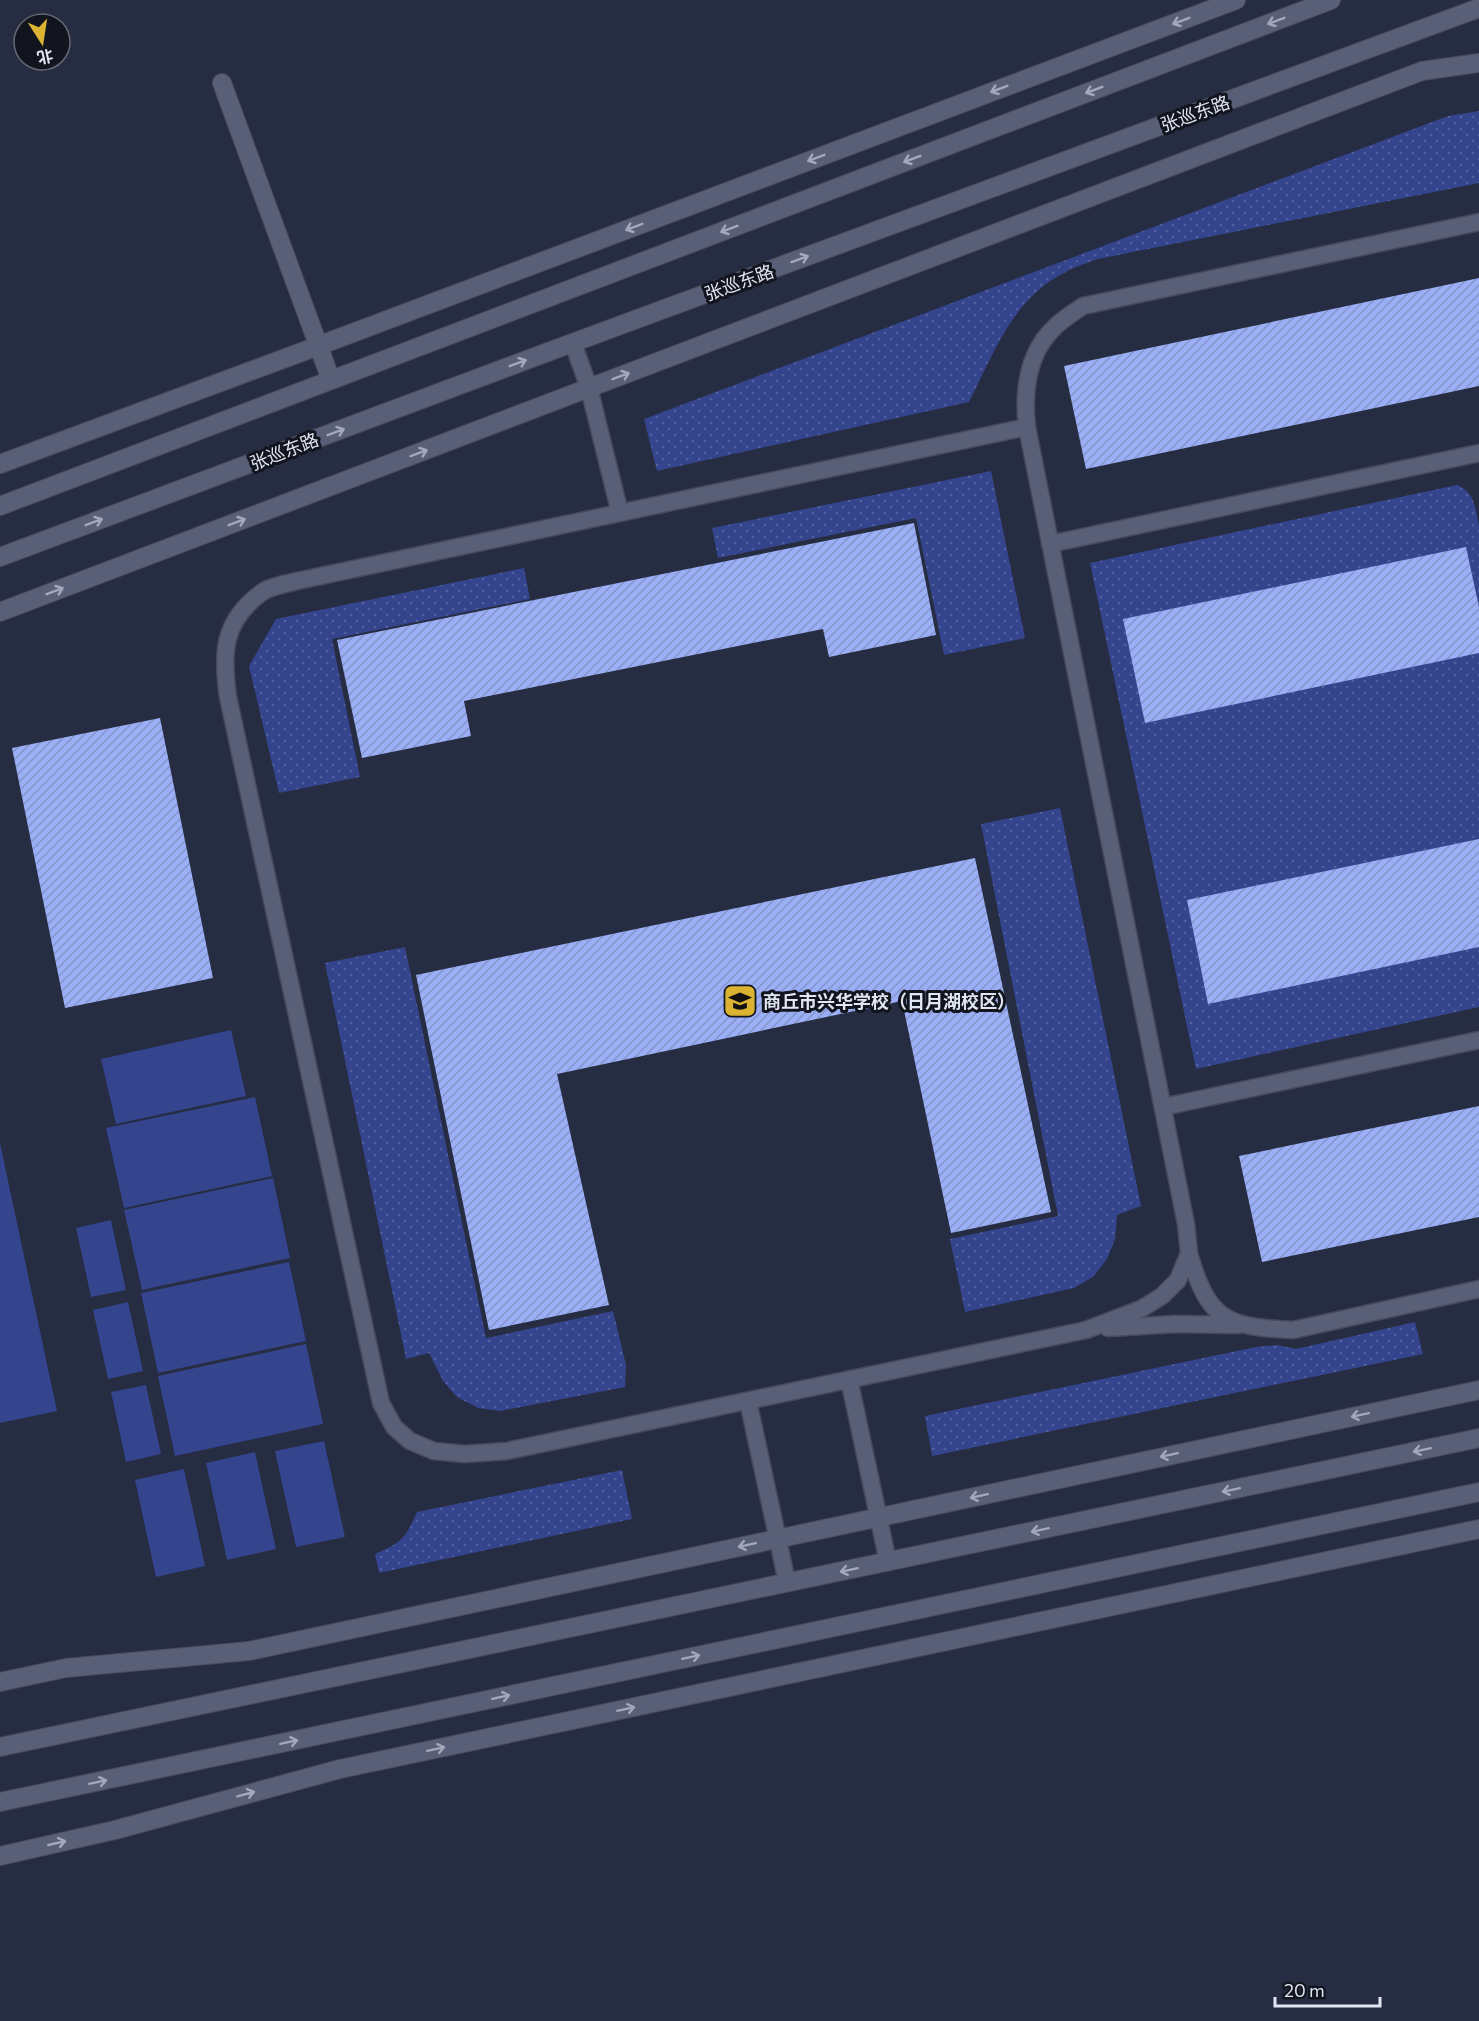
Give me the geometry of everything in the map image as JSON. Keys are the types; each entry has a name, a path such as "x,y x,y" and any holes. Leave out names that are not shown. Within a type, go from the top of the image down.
{"main road":[{"path":"0,464 1236,0"},
{"path":"0,506 1331,0"},
{"name":"张巡东路","path":"0,557 1479,8"},
{"path":"0,612 1422,71 1479,63"},
{"path":"222,83 331,380"},
{"path":"0,1682 66,1668 249,1651 1479,1390"},
{"path":"0,1747 1479,1438"},
{"path":"0,1802 1479,1492"},
{"path":"0,1856 115,1830 340,1769 1479,1529"}],"lane":[{"path":"1479,222 1083,306 1052,330 1036,354 1027,382 1024,408 1186,1224 1189,1253 1204,1293 1215,1310 1232,1322 1263,1329 1293,1330 1479,1289"},
{"path":"573,343 589,388 620,513"},
{"path":"1027,427 297,581 263,592 241,613 226,638 224,666 228,698 381,1403 394,1427 410,1441 434,1450 465,1454 507,1451 1086,1330 1154,1324 1245,1325"},
{"path":"1050,544 1479,453"},
{"path":"1163,1107 1479,1040"},
{"path":"1086,1330 1141,1309 1162,1296 1178,1280 1189,1253"},
{"path":"849,1379 888,1562"},
{"path":"748,1401 787,1582"}],"shaded area":[{"path":"1479,111 1479,183 1098,259 1064,273 1031,297 1006,329 969,402 657,471 644,419 1448,116"},
{"path":"991,471 1025,638 944,655 916,518 718,558 712,528"},
{"path":"1457,485 1471,496 1479,525 1479,1007 1196,1069 1090,563"},
{"path":"524,568 530,599 332,639 360,777 279,793 249,666 276,619"},
{"path":"1060,808 1141,1206 1117,1215 1115,1239 1107,1259 1093,1277 1074,1288 965,1312 950,1239 1058,1216 981,824"},
{"path":"405,947 486,1338 613,1311 626,1365 625,1387 500,1411 478,1408 457,1397 443,1381 429,1353 406,1359 325,963"},
{"path":"231,1030 246,1096 116,1124 101,1059"},
{"path":"255,1097 272,1176 124,1208 106,1128"},
{"path":"0,1143 57,1411 0,1423"},
{"path":"273,1178 290,1258 142,1290 124,1210"},
{"path":"111,1220 126,1290 91,1297 76,1228"},
{"path":"289,1262 306,1341 158,1373 141,1293"},
{"path":"128,1302 143,1371 108,1379 93,1310"},
{"path":"1415,1322 1423,1354 932,1456 925,1416 1256,1347 1277,1345 1296,1349"},
{"path":"306,1344 323,1424 175,1456 158,1376"},
{"path":"146,1385 161,1454 126,1462 111,1392"},
{"path":"324,1441 345,1537 296,1547 275,1451"},
{"path":"255,1452 276,1549 227,1560 206,1463"},
{"path":"184,1469 205,1566 156,1577 135,1480"},
{"path":"622,1470 632,1519 379,1573 375,1554 402,1539 417,1512"}],"building":[{"path":"1479,278 1479,386 1086,469 1064,366"},
{"path":"914,523 936,635 829,657 823,629 464,701 471,736 362,758 337,640"},
{"path":"1466,547 1479,607 1479,653 1145,723 1123,619"},
{"path":"160,718 213,978 65,1008 12,748"},
{"path":"1479,839 1479,947 1208,1004 1187,900"},
{"path":"975,858 1051,1212 951,1233 902,1001 557,1074 609,1305 489,1330 416,975"},
{"path":"1479,1106 1479,1217 1262,1262 1239,1156"}],"place":[{"name":"商丘市兴华学校（日月湖校区）","path":"740,1001"}]}
